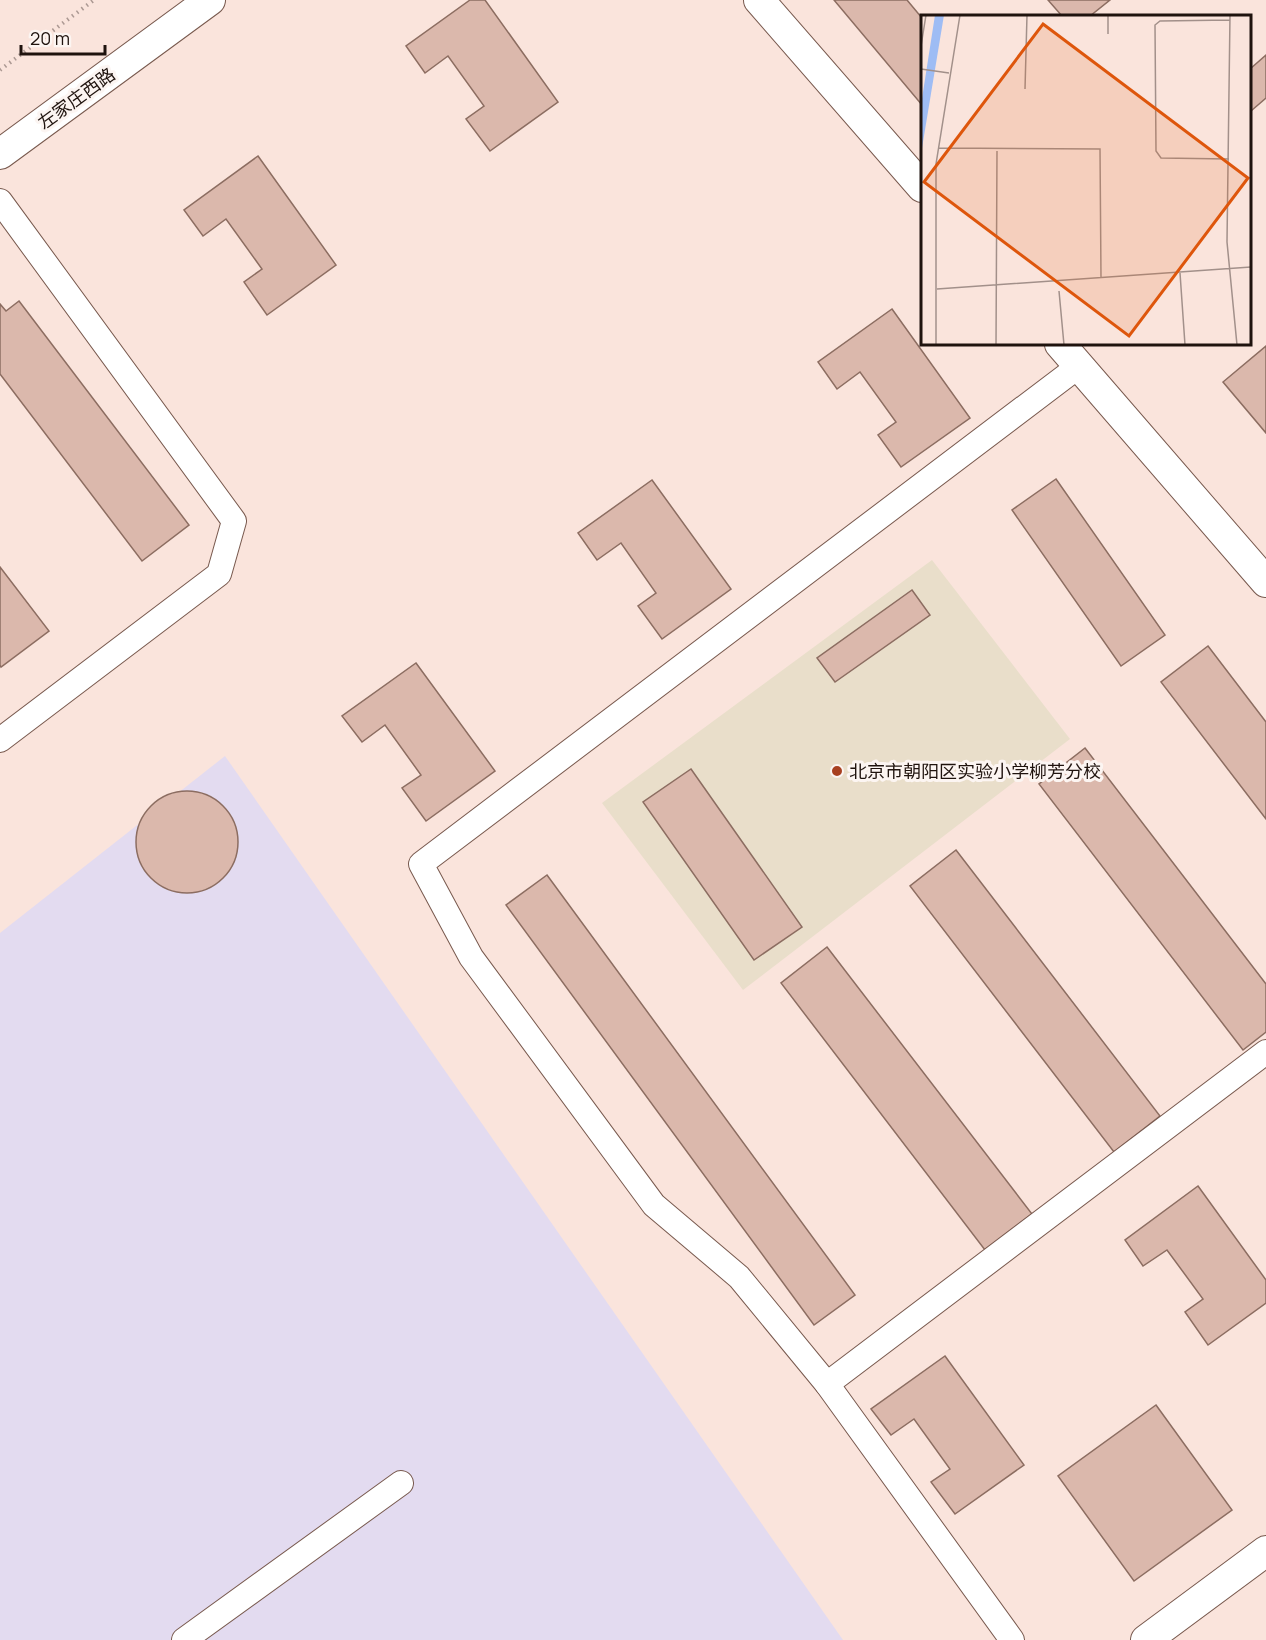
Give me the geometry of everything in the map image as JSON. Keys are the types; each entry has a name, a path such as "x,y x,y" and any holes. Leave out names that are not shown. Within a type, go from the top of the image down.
{"street":[{"name":"左家庄西路","path":"0,154 210,0"},
{"path":"759,0 921,186"},
{"path":"0,201 234,521 219,574 0,740"},
{"path":"1061,345 1266,582"},
{"path":"1012,1640 828,1384 739,1277 654,1205 471,957 421,864 1079,366"},
{"path":"828,1384 1266,1052"},
{"path":"184,1640 401,1484"},
{"path":"1146,1640 1266,1551"}],"path":[{"path":"0,70 94,0"}],"shaded area":[{"name":"北京市朝阳区实验小学柳芳分校","path":"932,560 1070,739 743,990 602,803"},
{"path":"225,756 843,1640 0,1640 0,933"}],"building":[{"path":"470,0 485,0 558,102 490,151 466,119 484,106 448,56 425,73 406,46"},
{"path":"834,0 907,0 921,17 921,104"},
{"path":"1048,0 1110,0 1091,15 1061,15"},
{"path":"1266,55 1266,98 1251,111 1251,68"},
{"path":"258,156 336,265 267,315 244,282 262,269 226,219 203,236 184,210"},
{"path":"19,301 189,525 142,561 0,374 0,304 6,311"},
{"path":"892,309 970,418 901,467 878,435 896,422 860,372 837,389 818,362"},
{"path":"1266,346 1266,433 1223,382"},
{"path":"1056,479 1165,635 1121,666 1012,510"},
{"path":"652,480 731,589 662,639 638,606 656,593 621,543 597,560 578,533"},
{"path":"0,567 49,631 1,667 0,665"},
{"path":"912,590 930,615 835,682 817,658"},
{"path":"1208,646 1266,722 1266,819 1161,682"},
{"path":"416,663 495,771 426,821 402,788 421,775 385,725 362,742 342,716"},
{"path":"1085,748 1266,984 1266,1032 1243,1050 1039,784"},
{"path":"691,769 802,927 754,960 643,802"},
{"path":"187,791 207,795 223,806 234,822 238,842 234,862 223,878 207,889 187,893 167,889 151,878 140,862 136,842 140,822 151,806 167,795"},
{"path":"956,850 1160,1116 1114,1152 910,886"},
{"path":"547,875 855,1295 814,1325 506,905"},
{"path":"827,947 1032,1214 985,1250 781,983"},
{"path":"1198,1186 1266,1280 1266,1303 1208,1345 1185,1312 1203,1299 1167,1250 1143,1266 1125,1240"},
{"path":"945,1356 1024,1465 955,1514 931,1482 950,1469 914,1419 891,1435 871,1409"},
{"path":"1156,1405 1232,1510 1134,1581 1058,1476"}],"place":[{"name":"北京市朝阳区实验小学柳芳分校","path":"837,771"}]}
